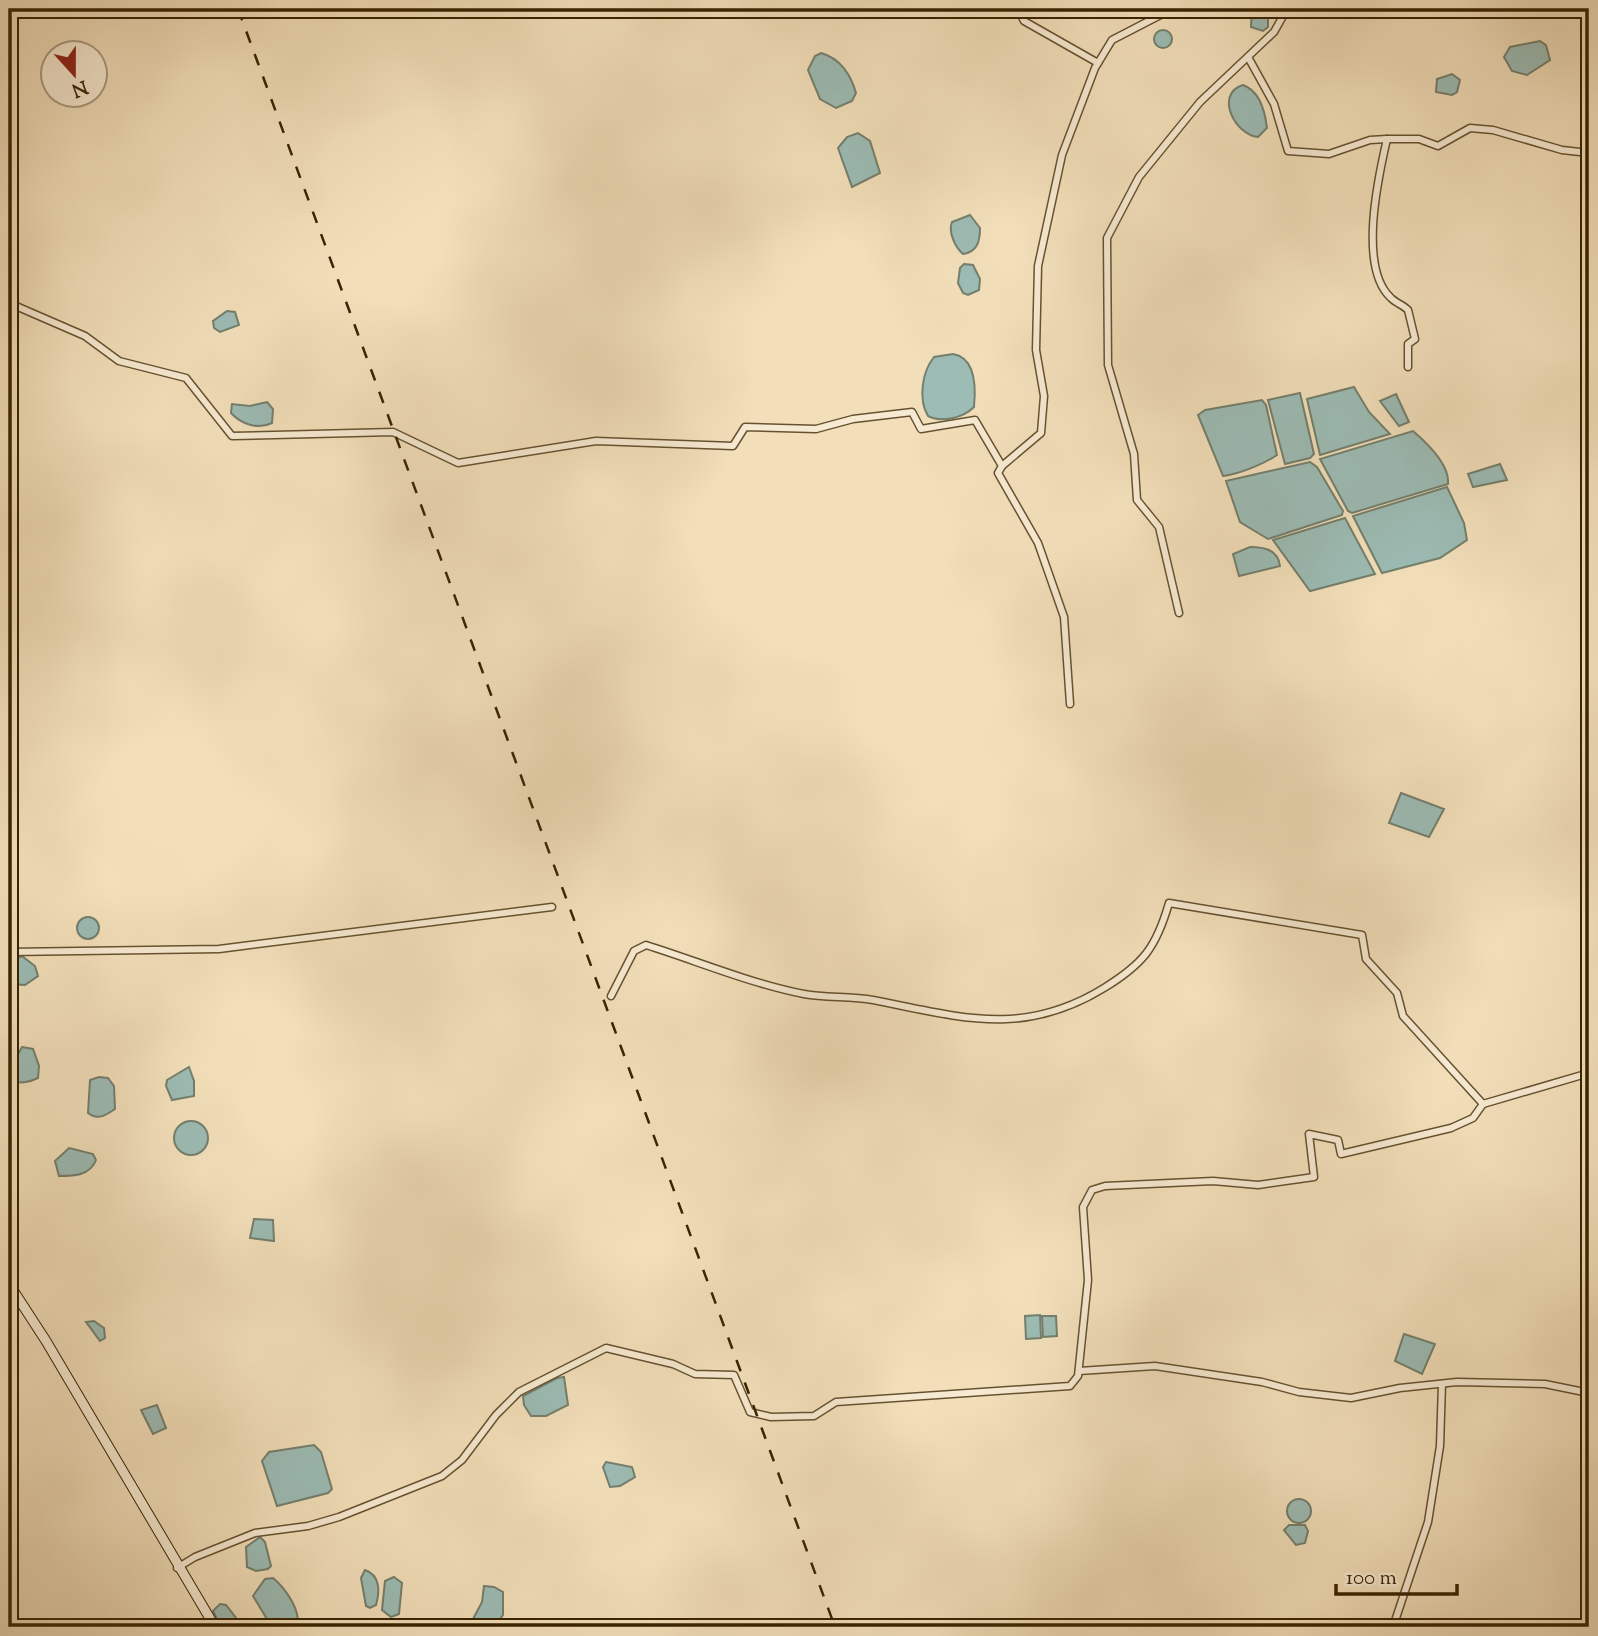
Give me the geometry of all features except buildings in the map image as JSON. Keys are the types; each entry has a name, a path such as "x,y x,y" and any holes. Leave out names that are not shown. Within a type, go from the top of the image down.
{"main road":[{"path":"9,1284 46,1341 177,1568 215,1627"}],"street":[{"path":"1018,9 1024,21 1098,63"},
{"path":"1070,704 1064,618 1038,543 1003,486 998,473 1002,466 1041,433 1044,396 1036,350 1038,266 1062,155 1098,63 1112,40 1172,9"},
{"path":"1179,613 1159,527 1137,500 1134,454 1108,365 1107,239 1139,177 1200,103 1274,32 1287,9"},
{"path":"1248,57 1274,104 1288,151 1329,154 1370,140 1387,139 1419,139 1438,146 1470,128 1517,135 1562,150 1589,153"},
{"path":"1387,139 1378,176 1373,266 1391,298 1408,310 1415,339 1408,344 1408,367"},
{"path":"9,303 85,336 119,361 186,378 232,436 393,432 458,463 596,441 733,446 745,427 816,429 853,419 912,412 921,429 975,420 1002,466"},
{"path":"611,996 634,951 646,945 806,994 871,1000 949,1015 1006,1020 1042,1017 1081,1002 1144,960 1170,903 1362,934 1366,959 1397,993 1403,1016 1483,1104"},
{"path":"9,952 219,949 552,907"},
{"path":"177,1568 195,1557 255,1533 308,1526 339,1517 442,1476 462,1460 496,1415 519,1392 606,1348 660,1361 695,1374 734,1376 750,1412 771,1417 814,1416 836,1402 1060,1388 1073,1384 1079,1371 1088,1295 1083,1207 1092,1190 1105,1186 1195,1181 1258,1185 1314,1177 1309,1134 1338,1140 1342,1154 1451,1128 1473,1118 1483,1104 1589,1073"},
{"path":"1079,1371 1155,1366 1262,1382 1299,1392 1351,1398 1401,1388 1442,1384 1545,1384 1589,1393"},
{"path":"1393,1627 1428,1522 1440,1446 1442,1384"}],"water":[{"path":"1252,9 1268,9 1268,27 1263,31 1251,27"},
{"path":"1159,30 1167,30 1172,39 1170,46 1159,48 1154,43 1154,35"},
{"path":"1540,41 1546,45 1550,60 1527,75 1512,71 1504,57 1510,47"},
{"path":"821,53 834,59 848,74 856,93 852,101 836,108 820,99 808,70 815,56"},
{"path":"1452,74 1460,80 1457,92 1452,95 1436,92 1437,79"},
{"path":"1243,85 1254,92 1263,109 1267,128 1258,137 1242,129 1231,114 1230,97 1234,90"},
{"path":"858,133 870,141 880,173 852,187 838,148 847,137"},
{"path":"970,215 980,228 979,238 975,249 963,254 953,239 951,226 952,222"},
{"path":"964,264 973,265 980,279 979,290 968,295 963,293 958,283 960,268"},
{"path":"227,311 235,312 239,325 220,332 214,328 213,321"},
{"path":"953,354 961,357 970,367 975,391 974,407 952,418 928,416 922,394 927,370 934,357"},
{"path":"1354,387 1369,412 1390,434 1320,455 1307,399"},
{"path":"1300,393 1314,454 1310,458 1285,464 1268,400"},
{"path":"1396,394 1409,422 1399,426 1380,401"},
{"path":"1262,400 1266,405 1277,455 1251,468 1223,476 1198,415 1205,410"},
{"path":"267,402 273,409 272,423 267,425 250,425 231,413 232,404 250,406"},
{"path":"1413,431 1441,462 1448,477 1448,484 1352,513 1348,511 1320,459"},
{"path":"1310,462 1317,467 1343,511 1342,515 1268,539 1240,522 1226,481"},
{"path":"1500,464 1507,480 1473,487 1468,474"},
{"path":"1447,487 1464,523 1467,540 1440,558 1382,573 1353,516"},
{"path":"1345,518 1375,574 1310,591 1273,540"},
{"path":"1250,547 1270,550 1277,556 1280,566 1239,576 1233,554"},
{"path":"1401,793 1444,809 1429,837 1389,823"},
{"path":"88,917 96,920 99,928 96,936 88,939 80,936 77,928 80,920"},
{"path":"22,956 35,966 38,976 25,985 9,984 9,962"},
{"path":"22,1047 33,1049 39,1066 38,1078 28,1082 11,1079 14,1061"},
{"path":"189,1067 194,1081 194,1096 172,1100 166,1086 167,1080"},
{"path":"108,1078 114,1086 115,1109 99,1117 88,1113 90,1080"},
{"path":"191,1121 203,1126 208,1138 203,1150 191,1155 179,1150 174,1138 179,1126"},
{"path":"69,1148 93,1154 96,1160 85,1172 59,1176 55,1161"},
{"path":"254,1219 273,1220 274,1241 250,1238"},
{"path":"1040,1315 1041,1338 1026,1339 1025,1316"},
{"path":"1042,1316 1056,1316 1057,1336 1043,1337"},
{"path":"94,1321 104,1328 105,1338 100,1341 86,1322"},
{"path":"1404,1334 1435,1344 1422,1374 1395,1361"},
{"path":"564,1377 568,1405 546,1416 531,1416 524,1405 523,1396"},
{"path":"157,1405 166,1428 153,1434 141,1410"},
{"path":"314,1445 321,1452 332,1489 328,1493 277,1506 262,1461 269,1452"},
{"path":"606,1462 632,1467 635,1477 620,1486 610,1487 603,1467"},
{"path":"1299,1499 1307,1503 1311,1511 1307,1519 1299,1523 1291,1519 1287,1511 1291,1503"},
{"path":"1289,1525 1305,1525 1308,1531 1305,1543 1296,1545 1284,1530"},
{"path":"260,1537 265,1542 271,1566 256,1571 247,1567 246,1547"},
{"path":"365,1570 374,1576 378,1584 376,1605 370,1608 366,1606 361,1578"},
{"path":"394,1577 402,1583 399,1614 391,1617 382,1610 385,1581"},
{"path":"273,1578 289,1597 297,1614 298,1620 287,1627 270,1624 253,1596 265,1579"},
{"path":"484,1586 503,1592 503,1615 494,1627 482,1627 473,1619 482,1602"},
{"path":"220,1604 226,1605 243,1627 221,1627 213,1611"}],"railway":[{"path":"238,9 835,1627"}]}
